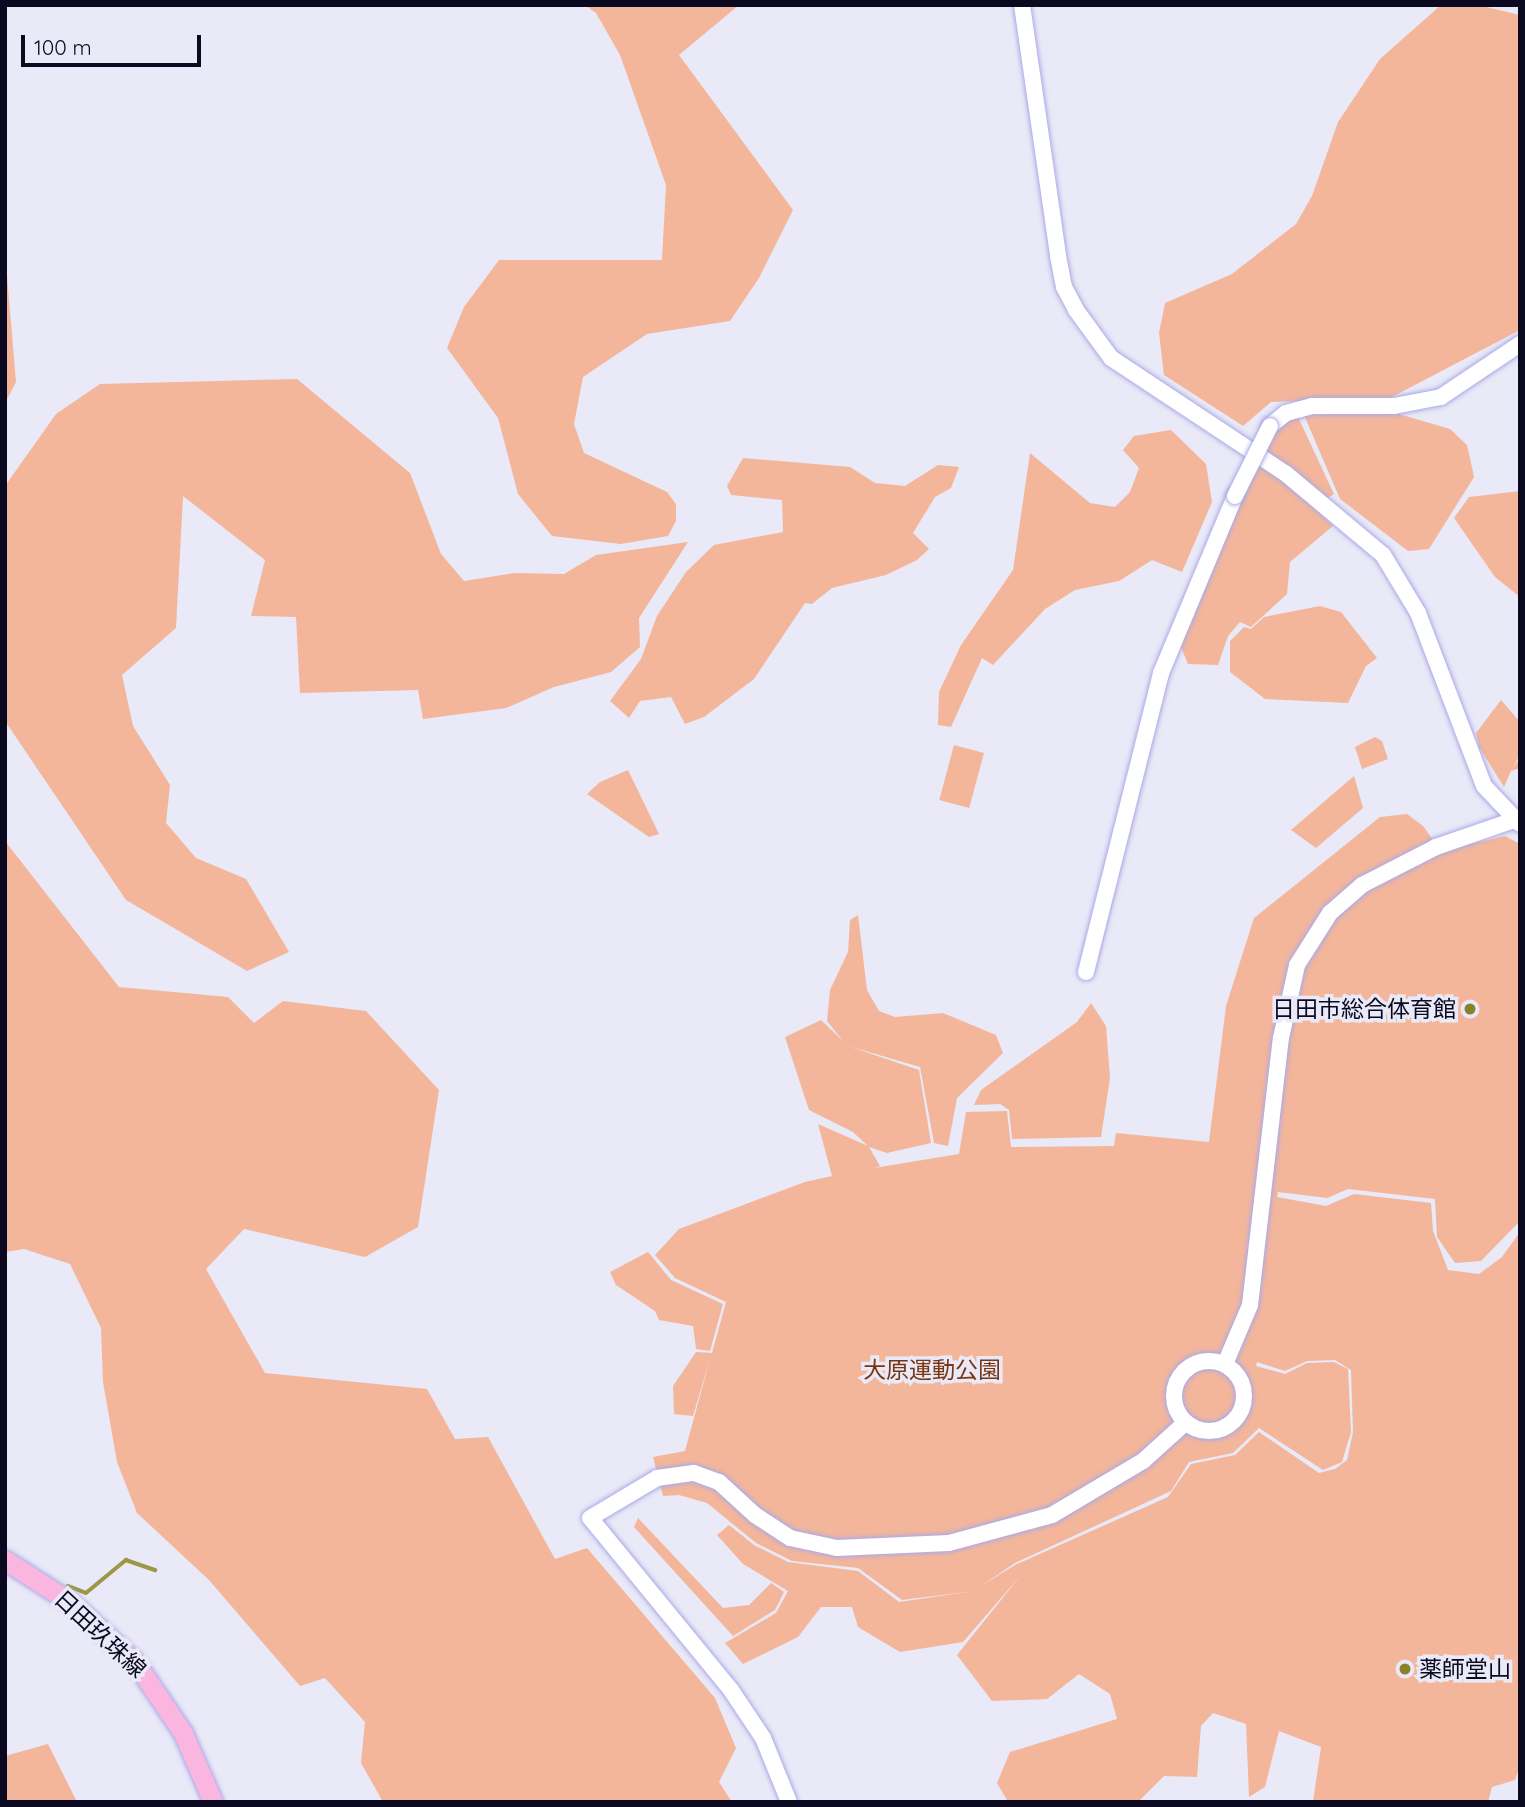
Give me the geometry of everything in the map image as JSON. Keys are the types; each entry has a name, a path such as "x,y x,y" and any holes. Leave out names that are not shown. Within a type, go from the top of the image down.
{"main road":[{"name":"日田玖珠線","path":"5,1560 70,1602 135,1662 183,1733 213,1802"}],"street":[{"path":"1022,5 1058,256 1064,288 1076,310 1111,358 1285,473 1383,555 1418,613 1484,786 1517,822 1436,847 1362,886 1330,913 1297,965 1281,1038 1250,1305 1225,1364"},
{"path":"1086,972 1157,686 1235,496 1270,426 1286,413 1312,406 1394,406 1441,397 1520,344"},
{"path":"1200,1361 1225,1364 1241,1382 1243,1406 1237,1417 1217,1431 1205,1431 1185,1423 1173,1398 1180,1374 1200,1361"},
{"path":"789,1802 763,1738 732,1690 590,1518 657,1478 694,1473 719,1482 755,1515 790,1538 837,1548 949,1544 1052,1515 1143,1461 1185,1423"}],"green space":[{"path":"585,5 739,5 679,55 793,210 759,278 730,321 647,334 583,377 574,424 584,453 667,492 676,504 676,521 668,536 621,544 552,536 518,494 498,418 447,348 464,307 499,260 662,260 666,185 620,55 596,13"},
{"path":"1441,5 1478,5 1520,15 1520,330 1390,398 1271,402 1243,426 1164,375 1159,333 1165,303 1232,274 1296,224 1312,196 1338,122 1380,59"},
{"path":"5,252 16,382 5,403"},
{"path":"297,379 410,473 441,554 464,581 515,573 564,574 596,555 688,542 639,618 640,647 611,672 554,687 506,708 423,719 418,690 300,693 296,617 251,616 265,560 183,496 176,628 122,675 133,726 170,785 166,823 196,858 246,879 289,952 247,971 126,900 5,721 5,486 56,414 100,384"},
{"path":"1392,412 1450,429 1467,445 1474,477 1429,549 1408,551 1340,499 1304,415"},
{"path":"1298,417 1334,494 1326,499 1264,451 1276,428"},
{"path":"1171,430 1206,464 1212,502 1182,572 1152,560 1119,581 1075,590 1045,609 993,665 982,658 951,727 938,725 939,692 961,645 1013,570 1030,453 1090,503 1115,507 1130,492 1139,468 1123,450 1134,436"},
{"path":"743,458 850,467 875,483 905,486 938,465 959,467 951,488 935,497 913,533 929,549 917,560 886,575 832,588 812,604 805,603 754,679 704,717 685,724 671,697 640,701 629,718 610,701 641,659 657,616 686,572 714,545 783,532 782,500 731,495 727,486"},
{"path":"1257,463 1285,480 1333,526 1290,562 1287,594 1251,627 1240,622 1228,636 1218,665 1188,664 1178,640"},
{"path":"1520,491 1520,597 1495,577 1454,518 1469,497"},
{"path":"1320,606 1341,612 1377,658 1366,666 1348,703 1265,699 1230,672 1230,641 1244,627 1251,629 1264,617"},
{"path":"1501,700 1520,722 1520,754 1513,768 1520,758 1520,768 1511,771 1504,787 1479,747 1476,733"},
{"path":"1375,737 1382,741 1388,759 1362,769 1355,747"},
{"path":"954,745 984,753 969,808 939,800"},
{"path":"628,770 659,834 649,837 587,794 600,782"},
{"path":"1354,776 1363,808 1316,848 1291,830"},
{"name":"大原運動公園","path":"1407,814 1423,826 1441,851 1505,836 1520,844 1520,1221 1481,1261 1455,1263 1437,1237 1435,1199 1348,1189 1327,1198 1278,1192 1277,1197 1326,1206 1354,1194 1431,1203 1433,1231 1448,1270 1479,1274 1502,1257 1520,1232 1520,1765 1515,1780 1492,1787 1488,1802 1313,1802 1321,1747 1279,1731 1265,1787 1249,1797 1246,1724 1213,1713 1201,1726 1197,1777 1164,1776 1138,1802 1008,1802 997,1783 1010,1752 1117,1719 1110,1694 1079,1674 1047,1699 992,1701 957,1655 1021,1575 963,1642 900,1652 858,1627 852,1607 821,1607 798,1637 743,1664 725,1643 776,1613 788,1591 743,1564 717,1535 729,1525 754,1545 788,1562 858,1571 899,1602 974,1591 902,1600 858,1568 792,1561 756,1543 707,1503 679,1495 663,1496 653,1457 685,1451 711,1355 693,1416 674,1414 673,1386 696,1352 712,1353 726,1302 675,1278 655,1255 679,1229 805,1182 832,1176 818,1124 868,1146 853,1132 809,1110 785,1037 821,1020 843,1041 827,1021 830,990 848,952 850,920 858,915 867,990 879,1011 895,1017 943,1013 996,1035 1003,1053 957,1098 948,1146 934,1143 920,1067 848,1046 919,1070 931,1143 887,1153 869,1147 880,1166 874,1168 959,1154 966,1112 1007,1111 1011,1147 1114,1146 1116,1133 1209,1142 1226,1006 1254,918 1380,817","holes":["1335,1360 1351,1370 1353,1432 1347,1460 1335,1469 1319,1473 1259,1432 1235,1455 1191,1464 1168,1497 1015,1565 981,1586 1015,1563 1171,1491 1189,1462 1233,1453 1259,1428 1323,1470 1342,1462 1351,1432 1348,1369 1334,1362 1307,1363 1285,1374 1256,1366 1257,1362 1285,1371 1307,1361"]},
{"path":"5,841 119,987 228,997 254,1023 283,1001 366,1011 439,1090 418,1227 365,1257 244,1229 206,1269 265,1373 427,1389 455,1439 488,1437 555,1559 587,1548 715,1698 736,1748 719,1782 732,1802 383,1802 361,1763 365,1722 325,1678 300,1686 209,1580 137,1513 117,1462 103,1382 101,1328 70,1264 24,1249 5,1252"},
{"path":"1091,1003 1106,1026 1110,1078 1101,1137 1012,1139 1009,1110 1000,1104 974,1105 981,1090 1077,1022"},
{"path":"648,1252 671,1280 723,1304 710,1351 696,1349 693,1326 659,1320 655,1311 616,1285 610,1272"},
{"path":"638,1518 723,1608 749,1605 771,1583 784,1592 775,1610 733,1636 634,1527"},
{"path":"48,1744 77,1802 5,1802 5,1756"}],"waterway":[{"path":"68,1586 86,1593 126,1560 155,1570"}],"place":[{"name":"日田市総合体育館","path":"1470,1009"},
{"name":"薬師堂山","path":"1405,1669"}]}
